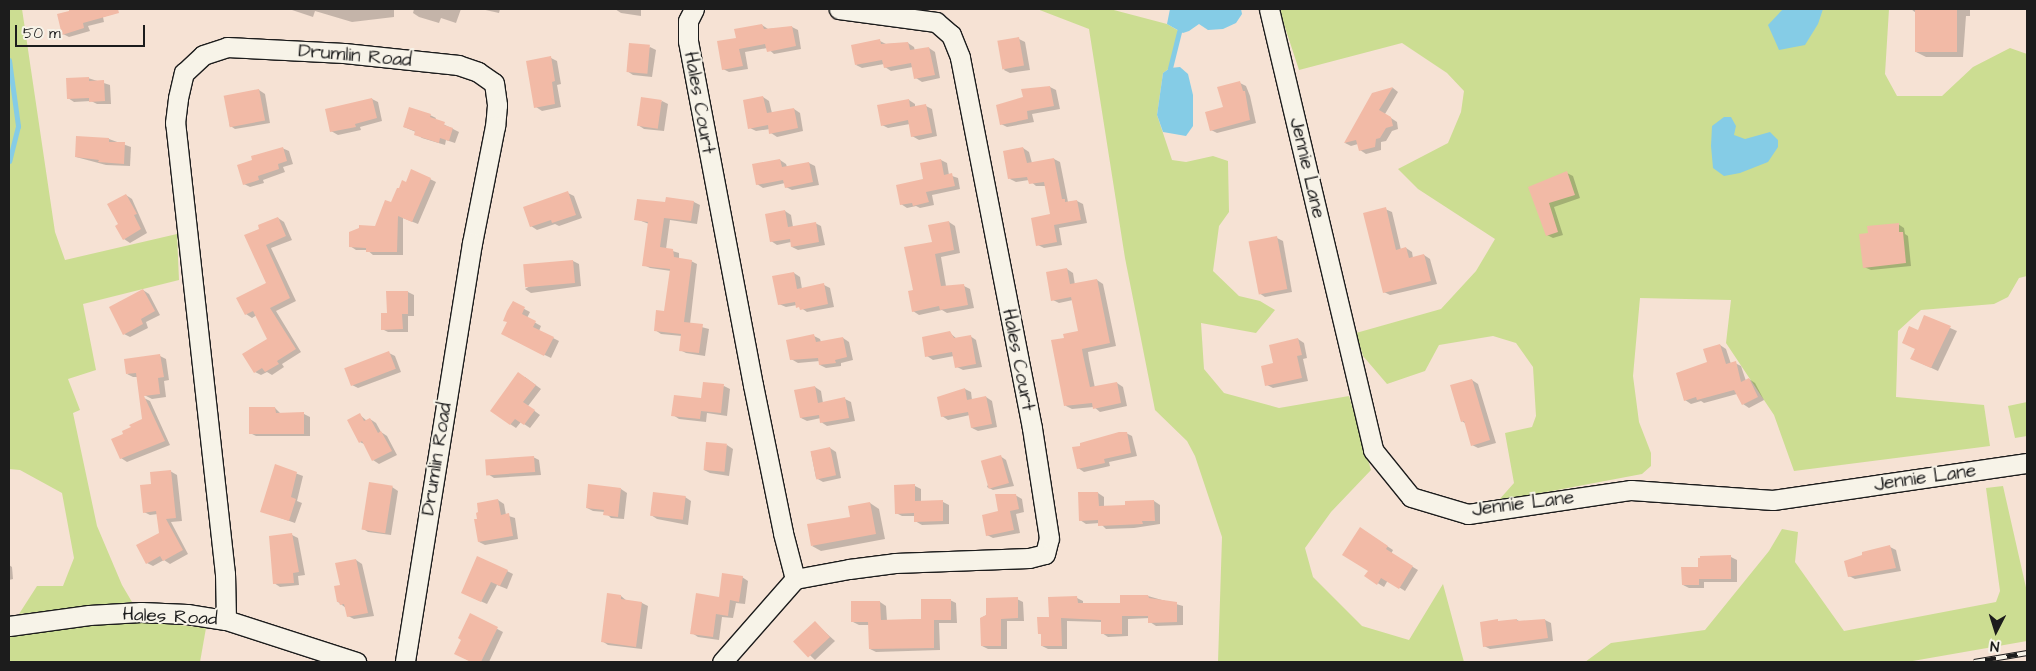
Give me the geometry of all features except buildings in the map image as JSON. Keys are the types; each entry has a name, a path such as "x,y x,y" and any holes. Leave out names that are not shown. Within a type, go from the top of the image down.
{"street":[{"name":"Hales Court","path":"694,9 688,22 688,40 753,385 783,534 795,580 849,568 895,563 1029,558 1045,554 1049,538 1032,428 960,57 951,35 936,22 839,9"},
{"name":"Jennie Lane","path":"1269,9 1373,450 1410,497 1468,514 1631,490 1773,500 2027,462"},
{"name":"Drumlin Road","path":"226,620 225,574 175,123 184,73 203,55 227,48 344,53 458,65 478,72 494,83 495,126 472,243 405,662"},
{"path":"722,662 795,580"},
{"name":"Hales Road","path":"9,626 89,615 141,612 187,614 226,620 356,662"}],"green space":[{"path":"9,9 22,9 55,232 65,260 177,234 179,280 83,304 96,370 68,379 80,410 73,413 97,526 122,585 132,602 19,614 37,586 63,586 74,558 62,493 20,470 9,469"},
{"path":"1037,9 1110,9 1167,24 1179,31 1170,68 1163,73 1157,115 1172,160 1186,162 1213,156 1228,161 1229,212 1219,226 1213,271 1239,296 1260,301 1275,310 1256,333 1201,323 1204,369 1224,393 1279,408 1349,396 1371,470 1331,512 1305,548 1313,577 1362,626 1409,640 1443,584 1464,662 1218,662 1222,537 1195,456 1187,441 1155,410 1125,258 1089,29"},
{"path":"1279,9 1889,9 1885,74 1897,96 1942,96 1973,67 2010,48 2027,54 2027,276 2019,278 2008,297 1994,304 1921,310 1898,331 1896,397 1984,405 1990,446 1794,471 1774,415 1726,343 1731,300 1640,298 1633,376 1639,422 1651,453 1651,466 1642,474 1498,501 1514,483 1505,433 1532,427 1536,416 1533,367 1516,343 1493,336 1439,345 1425,371 1387,384 1363,356 1356,333 1441,309 1476,271 1495,239 1418,189 1398,169 1448,143 1461,112 1464,91 1447,73 1402,43 1299,70"},
{"path":"2027,402 2027,436 2015,438 2008,406"},
{"path":"2003,486 2027,592 2027,641 1907,662 1585,662 1611,643 1705,630 1769,551 1782,529 1798,532 1795,562 1844,631 1996,602 2000,591 1986,488"},
{"path":"132,620 206,628 200,662 9,662 9,636"}],"water":[{"path":"1170,9 1241,9 1242,14 1236,23 1223,29 1208,30 1199,24 1183,33 1167,24"},
{"path":"1783,9 1823,9 1818,24 1805,45 1779,50 1768,25"},
{"path":"1180,67 1188,74 1193,95 1193,126 1186,136 1163,132 1157,115 1163,73 1170,68"},
{"path":"1724,117 1731,117 1736,126 1734,135 1745,139 1770,132 1778,140 1778,147 1768,162 1740,173 1724,176 1713,168 1712,126"}],"waterway":[{"path":"1170,68 1179,31"},
{"path":"9,60 18,126 9,161"}],"railway":[{"path":"1974,662 2027,653"}]}
